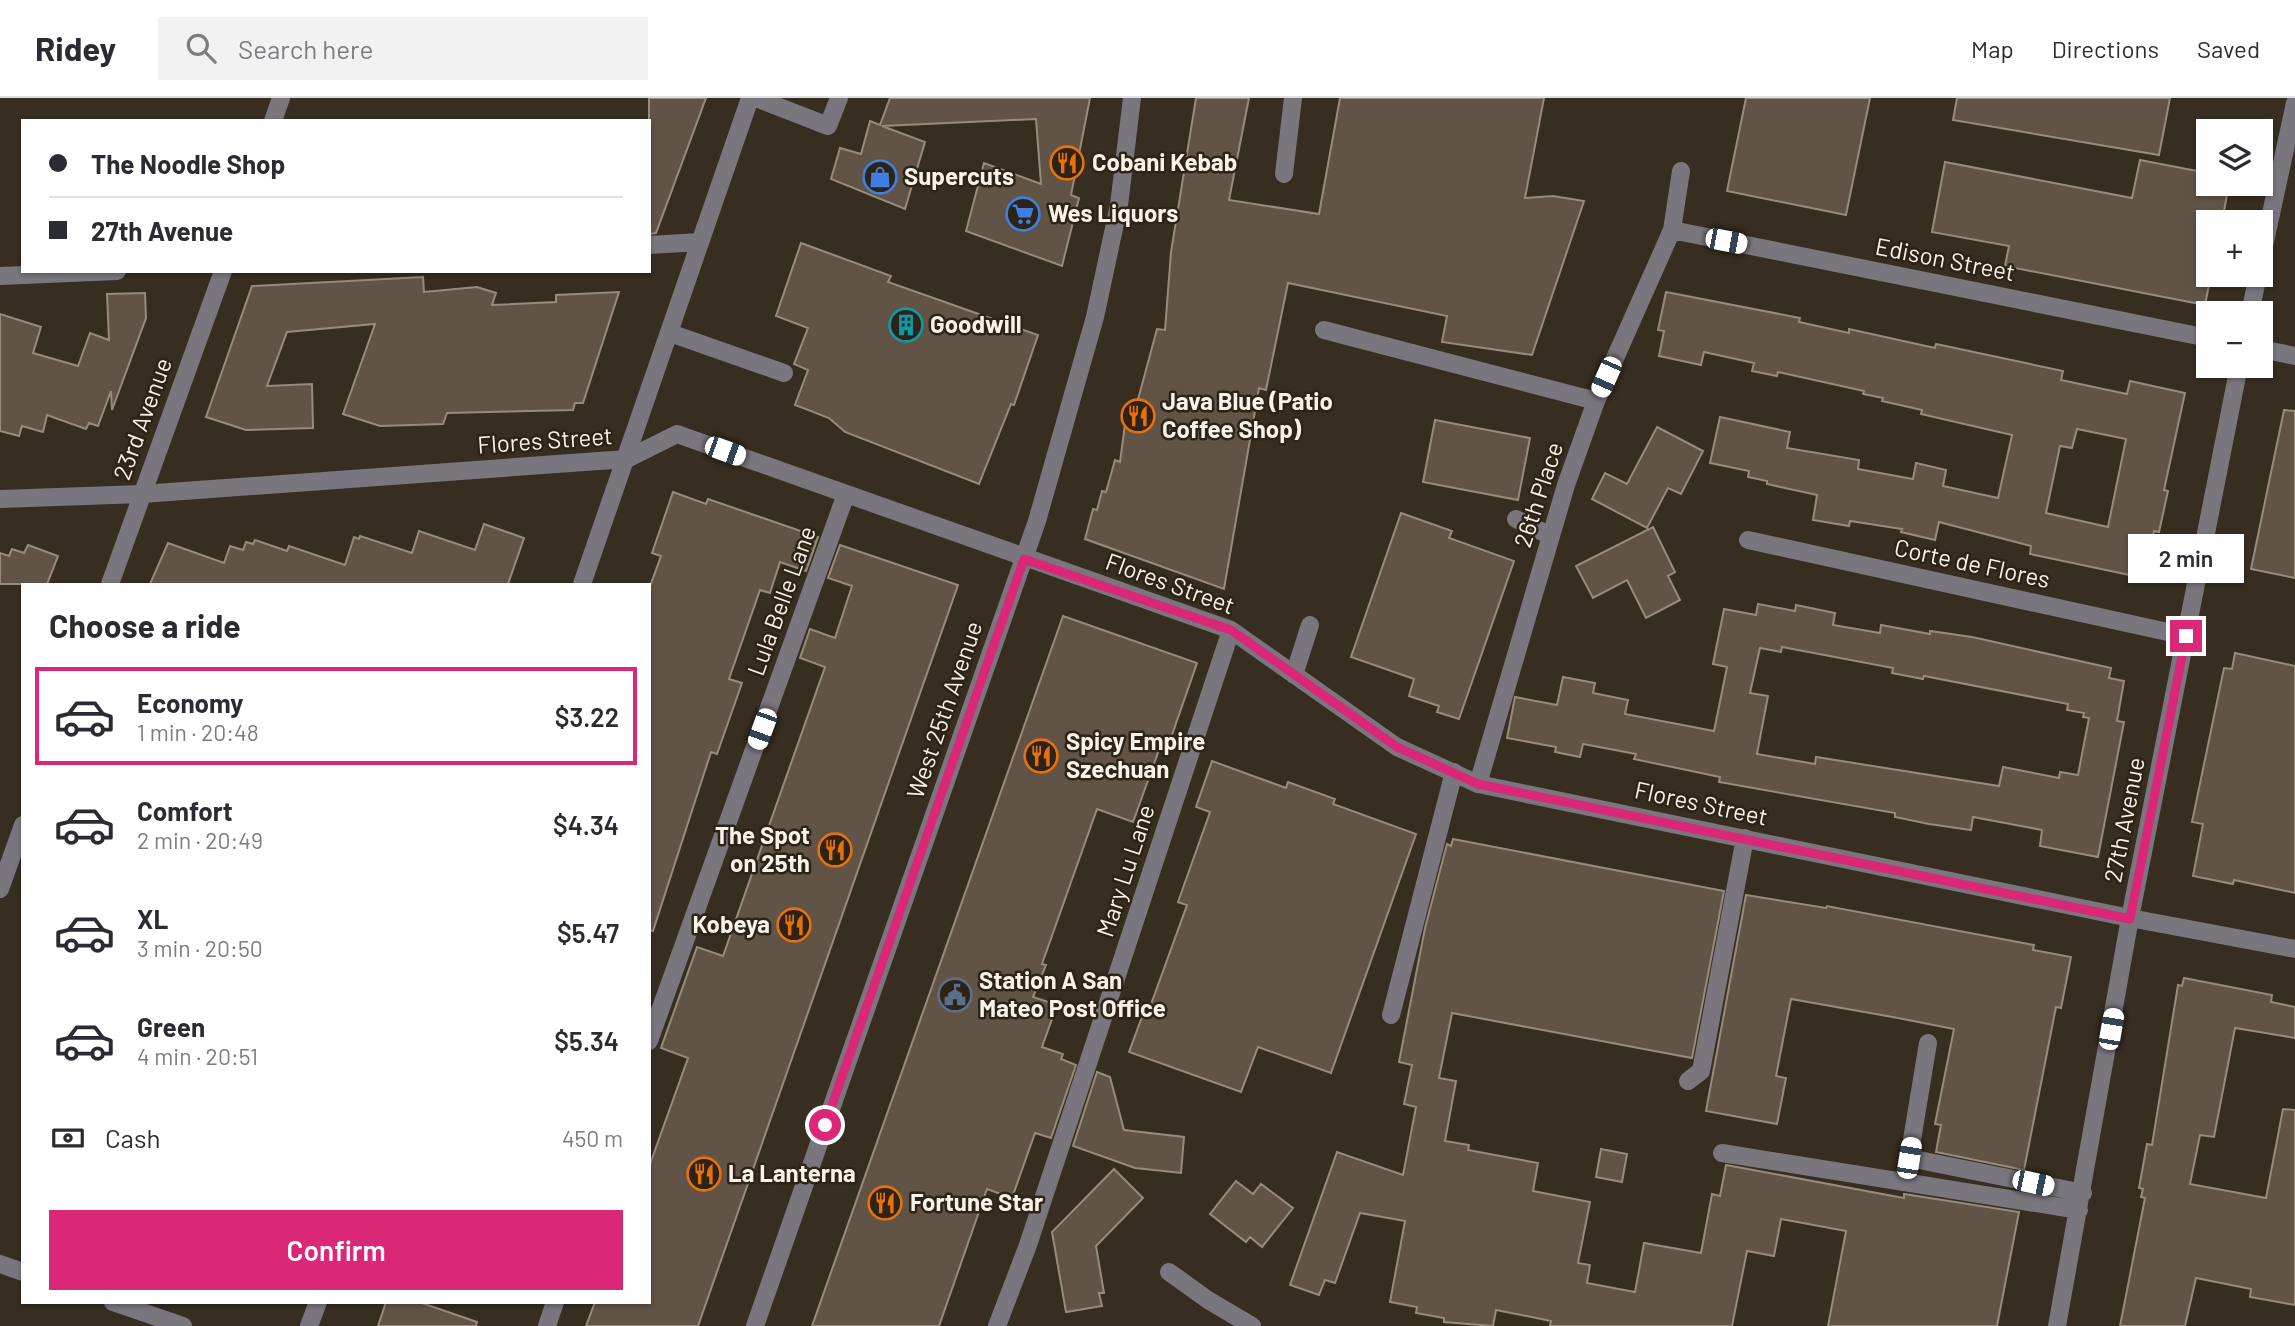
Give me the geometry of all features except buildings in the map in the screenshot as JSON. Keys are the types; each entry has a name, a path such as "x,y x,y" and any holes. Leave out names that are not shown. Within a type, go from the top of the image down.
{"street":[{"path":"274,119 281,98"},
{"path":"587,581 750,98"},
{"path":"756,98 828,126 839,98"},
{"name":"West 25th Avenue","path":"755,1326 1024,559 1065,428 1095,317 1119,205 1132,98"},
{"path":"1284,174 1293,98"},
{"path":"2273,210 2295,103"},
{"name":"26th Place","path":"1478,784 1551,536 1596,401 1672,230 1681,171"},
{"name":"Edison Street","path":"1672,230 2196,336"},
{"path":"651,245 700,242"},
{"path":"0,276 53,273"},
{"name":"23rd Avenue","path":"110,583 222,273"},
{"path":"1324,330 1596,401"},
{"path":"670,333 784,373"},
{"path":"2273,351 2295,356"},
{"name":"27th Avenue","path":"2057,1326 2130,919 2237,378"},
{"name":"Flores Street","path":"0,499 142,494 627,459 677,434 1024,559 1231,630 1397,747 1478,784 2130,919 2295,949"},
{"name":"Lula Belle Lane","path":"651,1035 846,494"},
{"path":"1516,519 1551,536"},
{"name":"Corte de Flores","path":"1748,540 2186,636"},
{"path":"1294,675 1310,625"},
{"name":"Mary Lu Lane","path":"997,1326 1028,1245 1231,630"},
{"path":"1391,1015 1454,772"},
{"path":"0,888 21,830"},
{"path":"1688,1081 1701,1071 1745,838"},
{"path":"1928,1043 1909,1158 2081,1202"},
{"path":"1722,1153 2081,1202"},
{"path":"0,1264 21,1271"},
{"path":"1168,1272 1252,1326"},
{"path":"119,1304 183,1326"},
{"path":"309,1326 317,1304"},
{"path":"547,1326 554,1304"}],"place":[{"name":"Cobani Kebab","path":"1067,163"},
{"name":"Supercuts","path":"880,177"},
{"name":"Wes Liquors","path":"1023,214"},
{"name":"Goodwill","path":"906,325"},
{"name":"Java Blue (Patio Coffee Shop)","path":"1138,416"},
{"name":"Spicy Empire Szechuan","path":"1041,756"},
{"name":"The Spot on 25th","path":"835,850"},
{"name":"Kobeya","path":"794,925"},
{"name":"Station A San Mateo Post Office","path":"955,995"},
{"name":"La Lanterna","path":"704,1174"},
{"name":"Fortune Star","path":"885,1203"}],"route":[{"path":"825,1125 1024,559 1231,630 1397,747 1478,784 2130,919 2186,636"}]}
